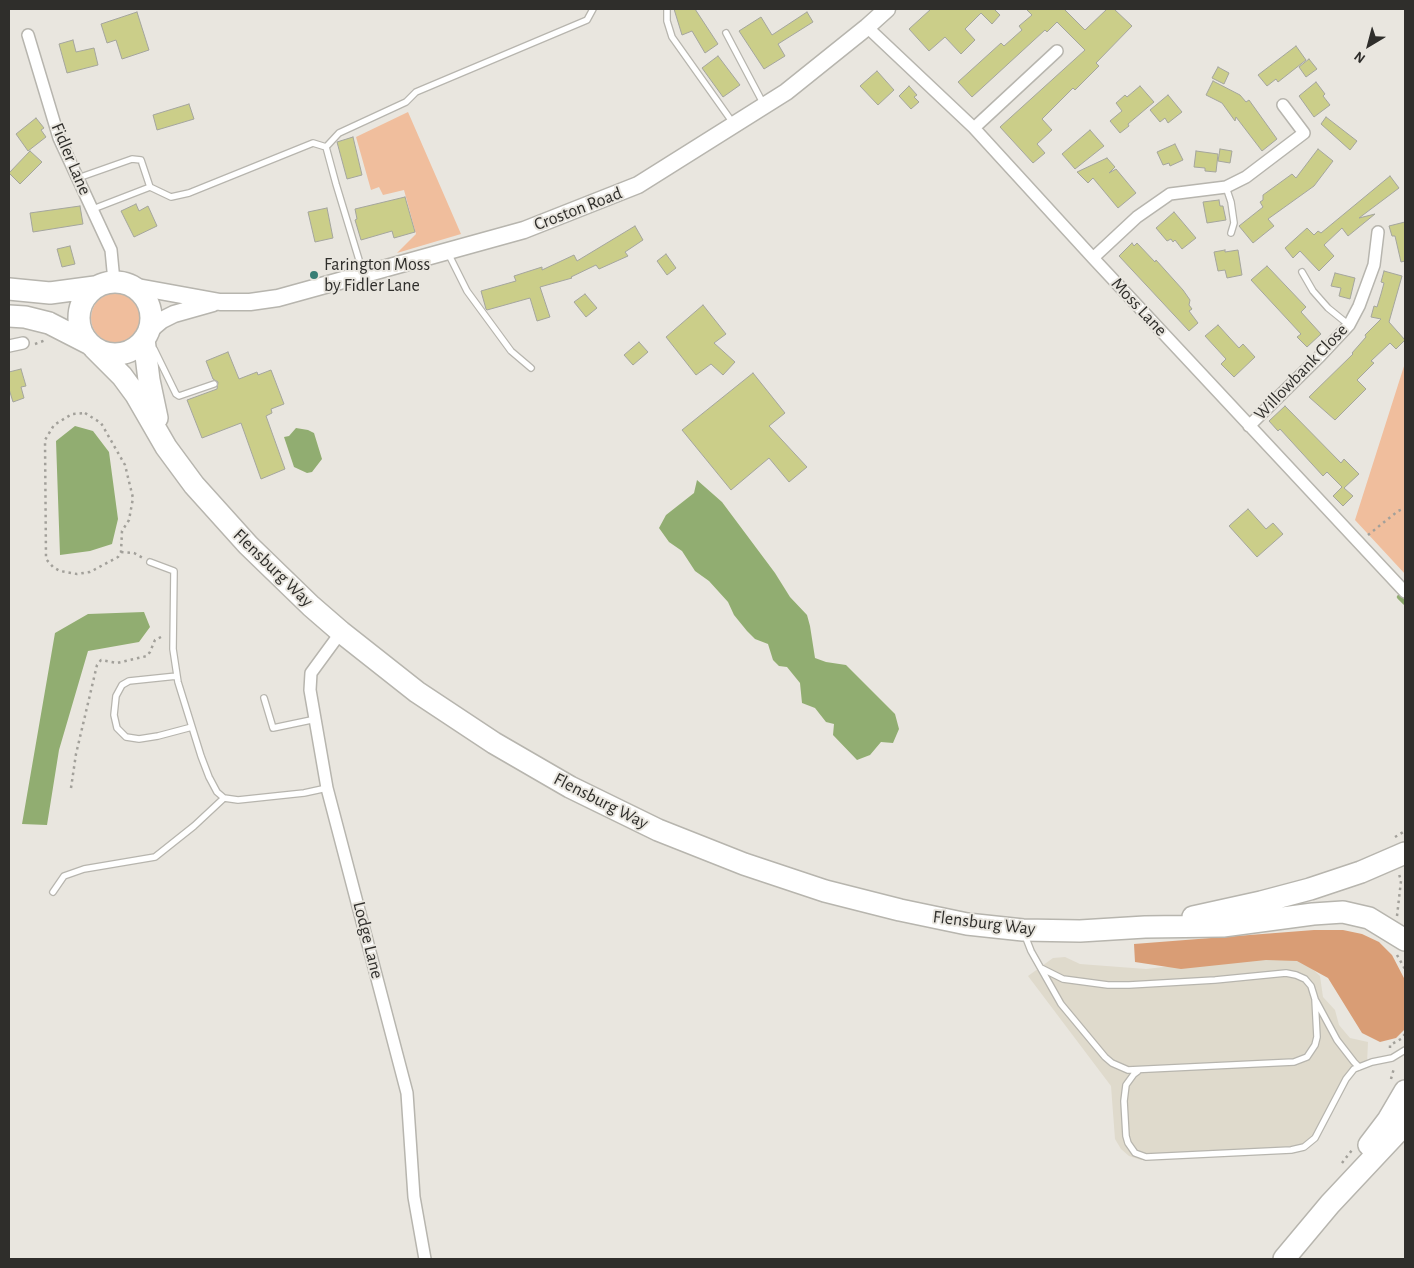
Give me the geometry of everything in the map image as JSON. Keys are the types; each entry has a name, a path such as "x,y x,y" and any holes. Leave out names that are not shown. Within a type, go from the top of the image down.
{"highway":[{"name":"Croston Road","path":"9,290 50,293 113,285"},
{"path":"9,316 25,317 49,323 92,346 106,353 116,354 134,349 146,336 151,317 150,308 140,292 113,285 87,295 79,311 80,328 84,337 92,346"},
{"name":"Flensburg Way","path":"146,336 154,409 166,447"},
{"name":"Flensburg Way","path":"92,346 122,376 166,447 194,485 241,538 279,576 341,632 417,692 494,743 570,787 658,830 744,864 825,891 934,918 974,925 1023,930 1080,931 1145,927 1223,926 1335,912 1351,913 1369,918 1398,935"},
{"name":"Flensburg Way","path":"1145,927 1261,902 1310,889 1350,876 1399,856"},
{"path":"1330,1204 1352,1168 1388,1120 1397,1089"},
{"path":"1284,1259 1330,1204 1405,1124"}],"street":[{"name":"Croston Road","path":"113,285 220,302 250,302 278,298 524,230 638,185 786,92 888,9"},
{"name":"Moss Lane","path":"867,27 974,128 1405,592"},
{"name":"Fidler Lane","path":"28,35 59,138 111,250 113,285"},
{"path":"974,128 1057,51"},
{"path":"1093,258 1137,217 1170,194 1226,187 1246,177 1304,133 1283,105"},
{"name":"Willowbank Close","path":"1249,426 1320,356 1348,325 1359,306 1374,264 1378,232"},
{"name":"Croston Road","path":"146,336 162,320 174,314 220,302"},
{"path":"9,346 23,343"},
{"name":"Lodge Lane","path":"341,632 311,673 310,690 327,788 407,1092 414,1197 425,1259"}],"lane":[{"path":"326,147 339,133 406,102 416,92 587,20 593,9"},
{"path":"667,9 667,21 672,36 734,124"},
{"path":"726,33 764,105"},
{"path":"78,178 132,159 141,160 150,187 171,197 189,193 313,143 326,147"},
{"path":"326,147 363,273"},
{"path":"93,209 150,187"},
{"path":"1226,187 1232,202 1234,223 1231,233"},
{"path":"447,251 467,291 494,329 511,351 531,368"},
{"path":"1302,272 1313,291 1328,308 1348,325"},
{"path":"146,336 178,396 214,384"},
{"path":"150,562 174,572 173,649 177,676 209,777 217,792 224,798 238,800 304,793 327,788"},
{"path":"177,676 130,681 122,684 116,696 114,715 117,728 126,737 139,739 192,727"},
{"path":"264,698 273,728 316,719"},
{"path":"53,892 64,876 84,869 155,857 194,826 224,798"},
{"path":"1023,930 1031,951 1061,1004 1097,1049 1112,1063 1128,1070 1138,1071 1300,1060 1311,1052 1317,1037 1315,999"},
{"path":"1041,968 1063,980 1108,985 1215,980 1286,973 1296,975 1305,979 1311,986 1315,999 1337,1040 1359,1067"},
{"path":"1138,1071 1129,1080 1124,1092 1126,1136 1128,1143 1135,1153 1146,1157 1281,1150 1304,1147 1310,1144 1318,1133 1350,1073 1359,1067 1392,1058 1405,1050"}],"path":[{"path":"23,343 27,347 52,338"},
{"path":"85,413 101,423 125,464 133,498 129,520 122,531 121,552 118,556 90,572 77,574 60,571 53,567 46,559 45,440 54,425 72,414 85,413"},
{"path":"1360,544 1387,519 1405,508"},
{"path":"121,552 134,553 150,562"},
{"path":"1398,935 1396,920 1401,881 1399,856"},
{"path":"1397,1089 1390,1045 1401,1039 1405,1034"},
{"path":"1339,1167 1355,1146"}],"shaded area":[{"path":"408,112 461,234 397,253 416,234 404,190 383,195 379,187 371,190 356,137"},
{"path":"111,293 121,293 134,300 141,313 141,323 134,336 121,343 111,343 102,339 95,332 91,323 91,313 95,304 102,297"},
{"path":"1405,363 1405,574 1355,520"},
{"path":"75,426 93,431 109,452 118,519 112,544 90,551 60,555 56,441"},
{"path":"296,428 314,433 322,459 312,472 307,473 294,467 284,437 289,436"},
{"path":"697,480 722,502 775,573 790,597 807,615 815,658 846,665 895,714 899,729 893,743 881,742 870,755 857,760 833,735 834,724 826,722 815,708 802,703 800,683 787,667 779,666 773,660 768,644 755,639 747,631 734,615 728,602 709,581 695,571 682,551 669,542 659,528 666,515 694,493"},
{"path":"144,612 150,627 139,642 88,651 59,750 47,825 22,824 55,633 88,614"},
{"path":"1314,930 1343,930 1362,934 1379,942 1392,955 1405,980 1405,1029 1396,1038 1380,1042 1362,1033 1328,978 1297,961 1266,960 1181,969 1135,962 1134,944"},
{"path":"1288,953 1304,961 1320,976 1323,997 1335,1010 1339,1025 1350,1038 1368,1042 1367,1063 1354,1070 1319,1134 1301,1148 1286,1150 1141,1160 1129,1156 1121,1149 1115,1139 1111,1086 1028,976 1053,958 1065,957 1080,964 1146,969"}],"building":[{"path":"674,9 695,9 718,44 705,53 692,31 682,35"},
{"path":"931,9 994,9 1000,15 992,24 981,13 965,29 975,40 961,54 945,37 929,51 909,29"},
{"path":"1026,9 1064,9 1085,30 1107,9 1114,9 1132,26 1096,63 1099,66 1075,90 1073,88 1042,119 1052,130 1037,144 1045,153 1033,163 1000,127 1085,50 1057,22 1047,32 1045,30 972,97 958,82 1001,43 1004,46 1022,30 1019,26 1032,15"},
{"path":"137,12 149,50 122,59 116,40 107,43 101,24"},
{"path":"807,12 813,22 778,44 785,56 764,69 739,31 761,17 772,35"},
{"path":"73,40 76,52 94,48 98,65 67,73 59,44"},
{"path":"1296,46 1306,60 1278,82 1276,79 1267,86 1258,75"},
{"path":"718,56 740,85 723,97 702,68"},
{"path":"1309,59 1317,69 1306,77 1299,67"},
{"path":"1218,67 1229,73 1224,84 1212,78"},
{"path":"877,71 894,90 878,105 860,86"},
{"path":"1213,81 1240,95 1246,102 1249,100 1277,139 1262,151 1236,117 1235,121 1222,103 1206,95"},
{"path":"1316,82 1330,105 1314,117 1299,96"},
{"path":"909,86 917,95 914,97 919,102 911,109 899,96"},
{"path":"1140,86 1154,102 1120,133 1110,121 1122,111 1116,103"},
{"path":"1168,95 1182,112 1168,123 1165,118 1160,122 1150,110"},
{"path":"189,104 194,119 157,130 153,115"},
{"path":"1326,117 1357,141 1350,150 1321,124"},
{"path":"36,118 44,128 41,130 46,137 28,151 16,134"},
{"path":"1090,130 1104,146 1075,169 1062,154"},
{"path":"353,137 362,175 347,179 337,142"},
{"path":"1175,144 1183,160 1170,166 1169,163 1163,165 1157,152"},
{"path":"1220,149 1232,151 1230,163 1218,161"},
{"path":"1318,149 1333,161 1314,186 1268,219 1274,226 1253,243 1239,226 1263,207 1260,202 1263,200 1263,195 1292,174 1296,178"},
{"path":"30,151 42,162 20,184 9,173"},
{"path":"1196,151 1218,154 1216,172 1194,167"},
{"path":"1107,158 1115,167 1109,173 1116,169 1136,193 1118,208 1093,178 1088,183 1077,172"},
{"path":"1390,176 1399,188 1359,218 1375,214 1348,236 1342,228 1324,245 1334,256 1319,271 1300,251 1293,258 1285,248 1307,228 1314,235 1318,231 1321,233"},
{"path":"405,197 415,232 394,238 392,231 361,240 355,220 357,219 355,209"},
{"path":"1219,200 1220,206 1223,206 1226,220 1207,223 1203,202"},
{"path":"136,204 139,211 148,206 157,226 134,237 121,211"},
{"path":"80,206 83,224 33,232 30,213"},
{"path":"327,208 333,238 315,242 308,212"},
{"path":"1174,212 1196,238 1182,249 1175,240 1173,242 1171,239 1167,241 1156,228"},
{"path":"1405,222 1405,261 1401,262 1395,236 1392,236 1389,226"},
{"path":"635,226 643,240 625,252 628,256 599,269 596,265 572,278 540,287 550,317 537,321 530,298 486,309 481,291 516,281 514,276 542,267 542,270 574,255 577,261"},
{"path":"1132,243 1134,246 1137,243 1155,262 1156,260 1190,300 1189,305 1192,309 1189,311 1198,323 1189,331 1119,256"},
{"path":"70,246 75,264 62,267 57,249"},
{"path":"1225,250 1225,252 1238,250 1242,275 1227,278 1225,270 1218,271 1214,252"},
{"path":"666,254 676,268 667,275 657,261"},
{"path":"1267,266 1306,307 1301,312 1321,334 1307,347 1297,337 1301,334 1251,280"},
{"path":"1384,271 1402,276 1389,322 1405,340 1396,349 1390,343 1371,361 1374,363 1357,380 1366,389 1335,420 1309,397 1353,354 1366,337 1365,335 1381,319 1371,317 1374,306 1377,307 1381,294 1384,283 1381,282"},
{"path":"1335,273 1355,278 1350,299 1339,296 1341,288 1331,286"},
{"path":"585,294 597,308 586,317 574,302"},
{"path":"703,305 726,334 714,343 735,362 723,375 711,364 696,375 666,337"},
{"path":"1218,325 1239,348 1243,344 1255,357 1234,377 1221,364 1226,359 1205,336"},
{"path":"639,342 648,352 633,365 624,355"},
{"path":"228,352 239,379 257,372 258,375 271,370 284,404 271,409 272,413 266,416 285,469 261,479 241,423 202,438 187,400 217,389 218,382 213,379 206,361"},
{"path":"21,369 26,386 21,387 24,398 13,402 9,389 9,372"},
{"path":"753,373 785,413 769,426 807,467 789,482 769,458 731,490 682,430"},
{"path":"1285,406 1341,463 1344,459 1359,474 1344,488 1353,496 1343,506 1333,496 1342,487 1327,472 1323,476 1280,429 1278,431 1269,421"},
{"path":"1248,509 1266,529 1273,523 1283,534 1257,557 1229,526"}],"waterway":[{"path":"1399,597 1405,603"}],"place":[{"name":"Farington Moss by Fidler Lane","path":"314,275"}]}
